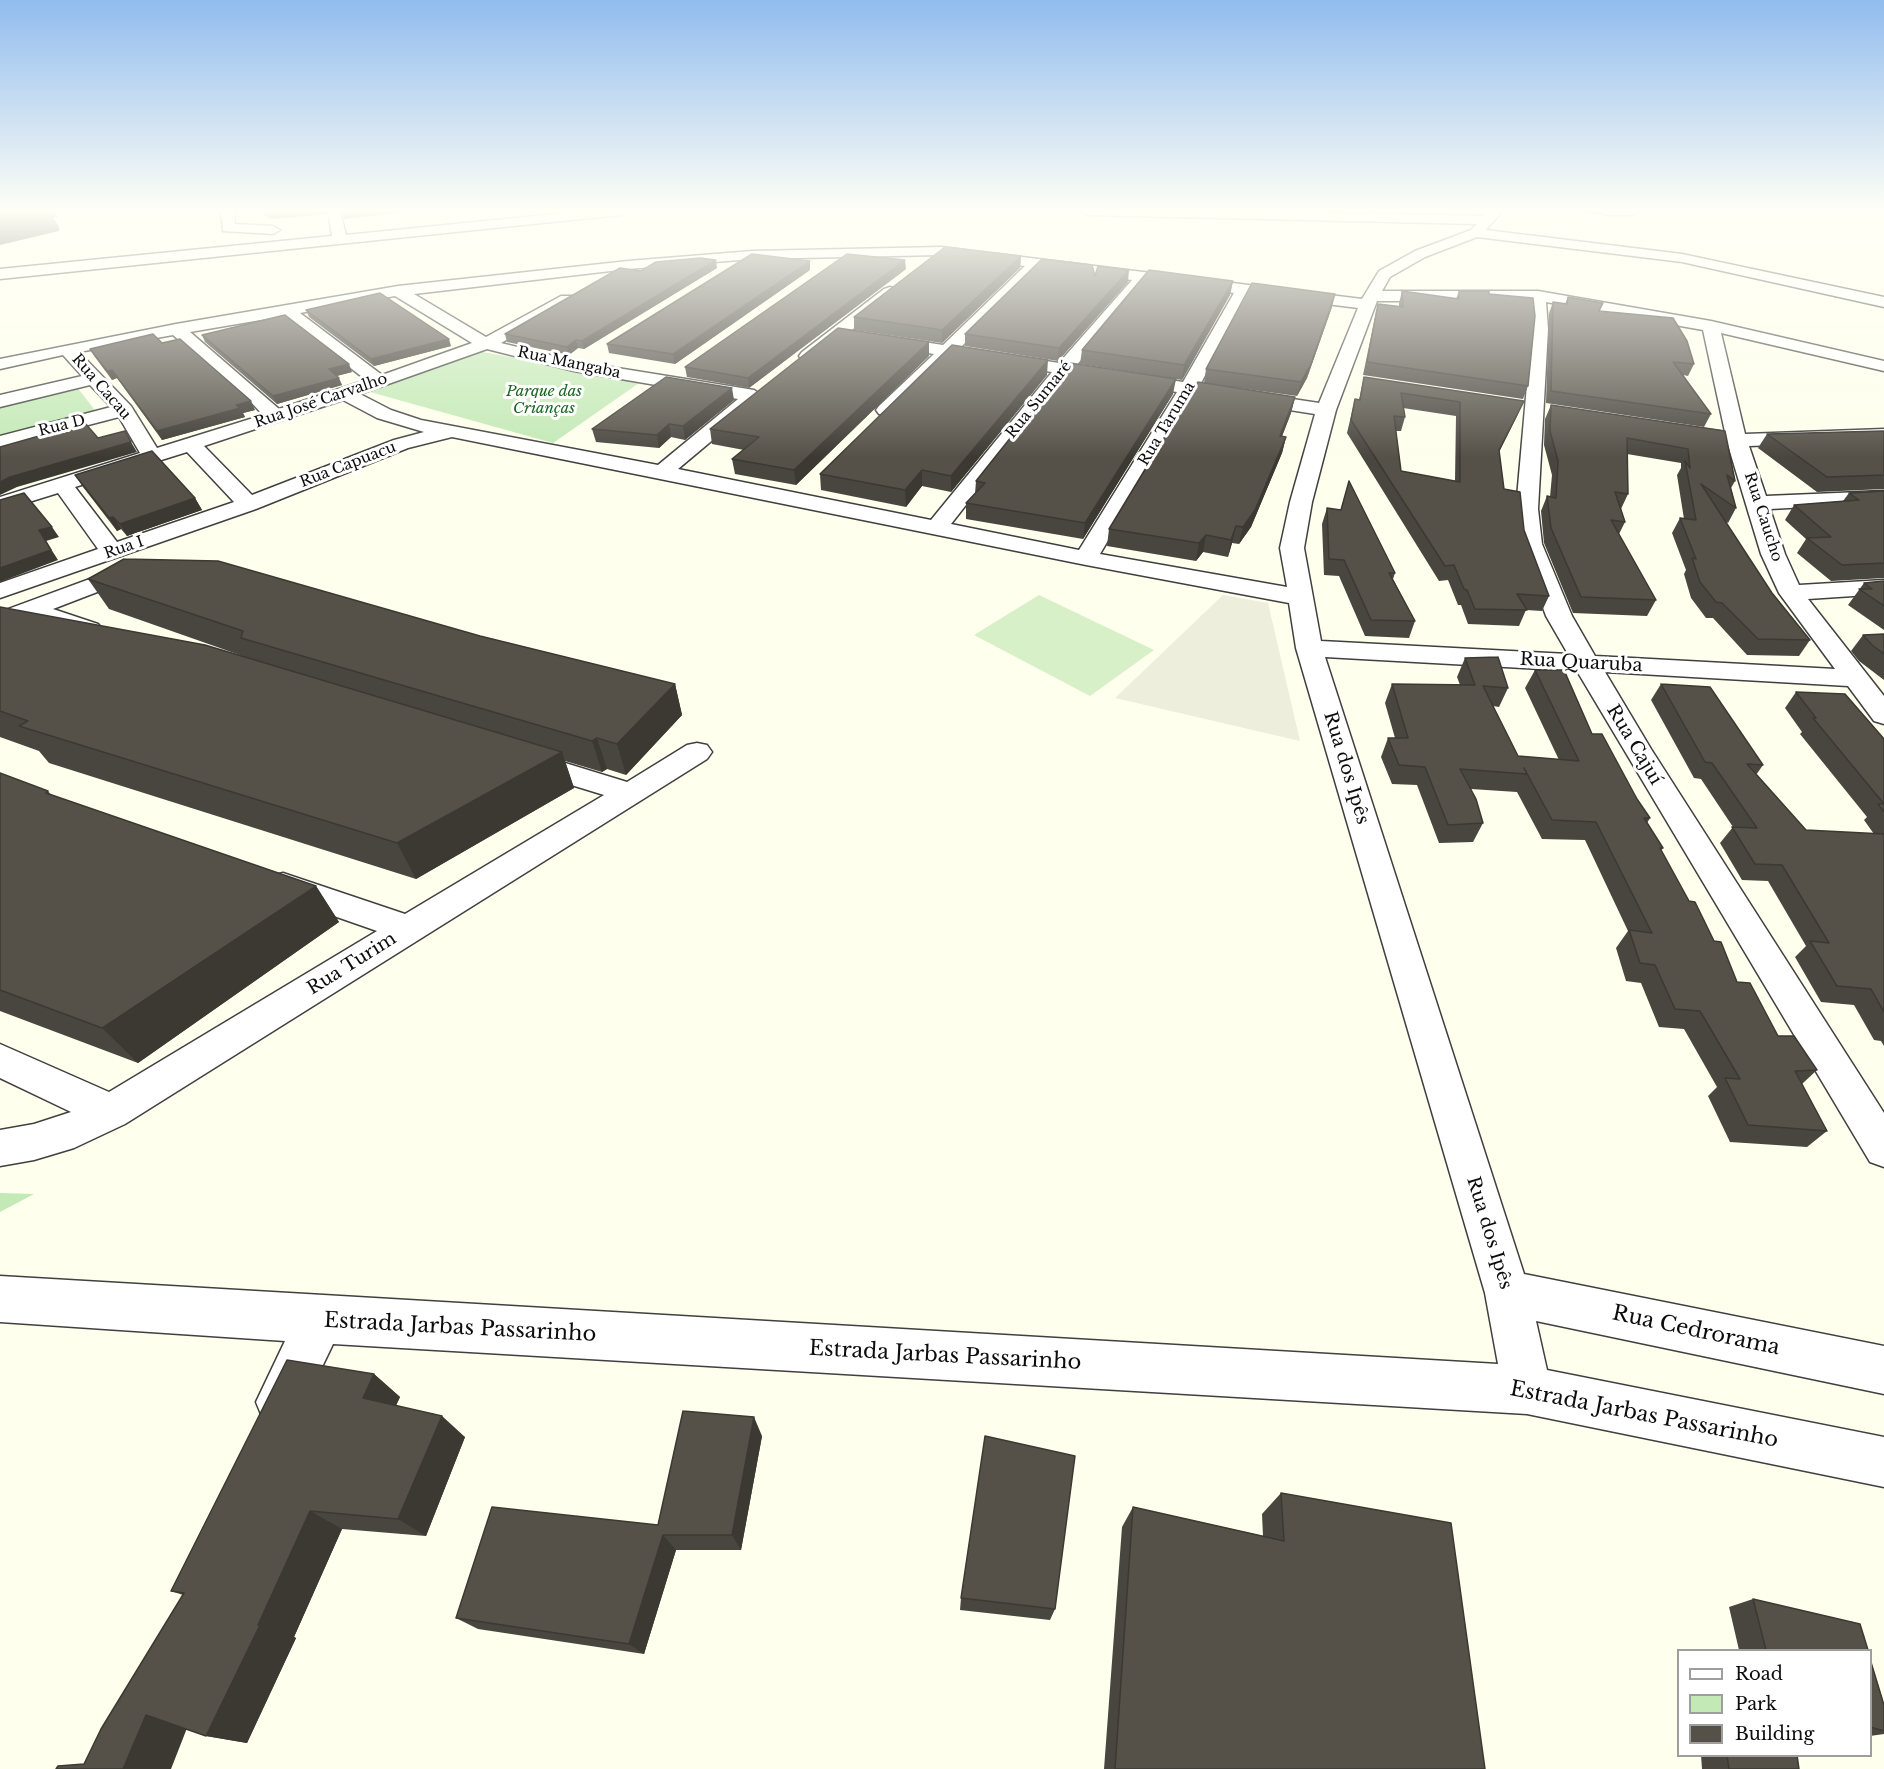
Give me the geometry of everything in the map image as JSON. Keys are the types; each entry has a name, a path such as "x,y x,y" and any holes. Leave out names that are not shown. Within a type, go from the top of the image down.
{"street":[{"path":"0,364 67,349 383,294"},
{"name":"Rua Mangaba","path":"402,294 486,344 574,366 754,396"},
{"name":"Rua José Carvalho","path":"0,504 346,394 486,344 577,294"},
{"path":"791,368 888,294"},
{"path":"871,425 1005,294"},
{"name":"Rua Sumaré","path":"938,526 1063,370 1128,294"},
{"name":"Rua Taruma","path":"1086,558 1189,388 1241,294"},
{"path":"1302,294 1370,300 1538,296 1711,326 1884,366"},
{"name":"Rua dos Ipês","path":"1373,294 1351,380 1326,410 1300,502 1292,548 1309,648 1508,1293 1527,1390"},
{"path":"1845,294 1884,302"},
{"name":"Rua Cajuí","path":"1538,296 1540,329 1527,509 1531,543 1555,606 1585,663 1636,749 1884,1149"},
{"path":"286,310 380,382"},
{"name":"Rua Caucho","path":"1711,326 1737,441 1773,554 1791,592 1853,678 1881,709"},
{"path":"176,329 257,397 276,417"},
{"path":"837,334 1326,410"},
{"name":"Rua Cacau","path":"67,349 124,410 152,456"},
{"path":"574,366 594,354"},
{"path":"647,394 684,368"},
{"path":"0,401 95,378"},
{"path":"663,471 773,382"},
{"path":"346,394 384,414 450,432 663,471 1086,558 1299,597"},
{"name":"Rua D","path":"0,442 124,410"},
{"path":"1669,430 1737,441 1884,435"},
{"name":"Rua Capuacu","path":"248,504 401,444 450,432"},
{"path":"564,452 582,439"},
{"path":"191,444 248,504"},
{"path":"798,498 814,482"},
{"path":"62,484 112,552"},
{"path":"1758,503 1884,497"},
{"name":"Rua I","path":"0,591 248,504"},
{"path":"0,621 240,528"},
{"path":"1791,592 1884,587"},
{"path":"29,610 109,634"},
{"name":"Rua Quaruba","path":"1309,648 1853,678"},
{"name":"Rua Turim","path":"0,1148 34,1142 74,1130 111,1112 697,752"},
{"path":"506,755 630,793"},
{"path":"254,874 409,929"},
{"path":"0,1059 111,1112"},
{"name":"Rua Cedrorama","path":"1508,1293 1884,1370"},
{"name":"Estrada Jarbas Passarinho","path":"0,1299 320,1320 1527,1390 1884,1461"},
{"path":"262,1438 320,1320"}],"green space":[{"name":"Parque das Crianças","path":"477,351 642,381 553,443 370,392"},
{"path":"77,387 97,413 0,438 0,406"},
{"path":"1039,595 1154,650 1090,696 974,635"},
{"path":"0,1193 34,1194 0,1212"}],"shaded area":[{"path":"1223,595 1268,603 1300,741 1115,698"}],"building":[{"path":"381,294 449,339 371,359 306,310"},
{"path":"575,294 660,294 582,341 576,340 567,347 505,334"},
{"path":"688,294 762,294 673,354 607,344"},
{"path":"790,294 860,294 748,378 685,367"},
{"path":"884,294 981,294 942,330 854,317"},
{"path":"1007,294 1108,294 1059,348 965,334"},
{"path":"1129,294 1226,294 1184,365 1082,350"},
{"path":"1246,294 1335,294 1311,364 1301,382 1206,369"},
{"path":"1402,294 1459,299 1459,294 1533,298 1535,316 1528,386 1367,362 1378,304 1403,307"},
{"path":"1568,297 1603,303 1599,311 1673,318 1687,341 1694,364 1673,362 1711,414 1551,391 1553,302 1567,304"},
{"path":"285,315 349,364 329,369 339,378 273,396 202,335"},
{"path":"838,328 929,342 794,470 732,459 759,437 710,429"},
{"path":"153,334 162,343 180,339 251,401 236,405 240,408 157,431 112,370 107,371 90,349"},
{"path":"952,345 1048,360 951,476 922,470 905,490 820,474"},
{"path":"1070,363 1176,379 1085,523 966,503 985,483 976,481"},
{"path":"666,377 732,388 683,426 669,424 657,435 592,429"},
{"path":"1364,377 1524,401 1499,450 1504,489 1520,492 1524,530 1549,596 1517,594 1527,610 1475,609 1454,565 1445,566 1351,420 1355,399 1360,400","holes":["1401,393 1460,402 1460,482 1401,471 1394,416 1405,417"]},
{"path":"1198,382 1295,397 1280,436 1286,437 1255,510 1243,527 1236,526 1231,540 1206,535 1199,543 1109,529"},
{"path":"1551,405 1725,431 1735,481 1727,475 1736,508 1701,484 1772,593 1810,640 1758,639 1722,603 1716,602 1700,582 1692,558 1696,559 1680,518 1696,520 1685,461 1690,468 1688,449 1627,438 1628,494 1615,492 1625,522 1611,520 1656,600 1581,597 1551,528 1547,496 1556,498 1558,461 1550,431"},
{"path":"85,423 98,438 125,431 131,442 10,477 0,482 0,447"},
{"path":"1884,431 1884,475 1827,477 1767,434"},
{"path":"152,451 195,498 120,524 113,517 109,518 75,475"},
{"path":"1349,481 1395,573 1389,573 1415,621 1371,620 1344,560 1329,559 1327,508 1341,510"},
{"path":"1884,491 1884,563 1842,565 1807,538 1831,537 1794,505 1859,500 1849,493"},
{"path":"24,493 52,527 39,530 51,550 0,568 0,500"},
{"path":"124,559 218,561 480,636 675,684 617,744 597,738 592,741 241,638 243,631 88,579"},
{"path":"1884,581 1884,606 1859,589 1872,589 1864,583"},
{"path":"0,607 205,645 562,752 397,843 19,726 28,721 0,711"},
{"path":"1884,634 1884,654 1863,635"},
{"path":"1498,657 1508,688 1483,686 1518,756 1579,761 1535,670 1564,670 1592,734 1602,734 1637,799 1650,818 1644,818 1663,848 1660,848 1689,901 1695,902 1714,941 1721,942 1737,982 1750,983 1778,1036 1794,1036 1817,1070 1795,1071 1827,1131 1748,1125 1725,1078 1740,1079 1700,1011 1675,1009 1655,965 1640,963 1629,930 1652,933 1596,822 1552,820 1524,768 1527,774 1460,769 1476,799 1483,823 1448,825 1425,767 1399,765 1388,738 1408,738 1392,684 1475,685 1465,658"},
{"path":"1661,684 1710,687 1763,765 1747,764 1806,830 1884,834 1884,1012 1871,989 1837,986 1810,941 1829,943 1782,865 1755,864 1732,827 1757,828 1712,763 1705,762"},
{"path":"1796,692 1845,694 1884,739 1884,804 1813,718 1816,718"},
{"path":"0,773 48,791 46,793 316,886 102,1028 0,990"},
{"path":"1878,804 1884,804 1884,812"},
{"path":"287,1360 374,1374 363,1398 442,1416 398,1519 310,1511 258,1625 260,1625 206,1736 146,1715 123,1769 56,1769 58,1766 84,1764 101,1729 184,1593 171,1591"},
{"path":"683,1411 754,1417 732,1535 663,1535 629,1644 456,1618 492,1507 658,1525"},
{"path":"985,1436 1075,1456 1055,1609 961,1598"},
{"path":"1281,1493 1451,1523 1485,1769 1115,1769 1133,1507 1284,1541"},
{"path":"1753,1599 1860,1624 1868,1649 1766,1649"},
{"path":"1872,1666 1884,1705 1884,1731 1872,1728"},
{"path":"1727,1757 1797,1757 1799,1769 1729,1769"}]}
